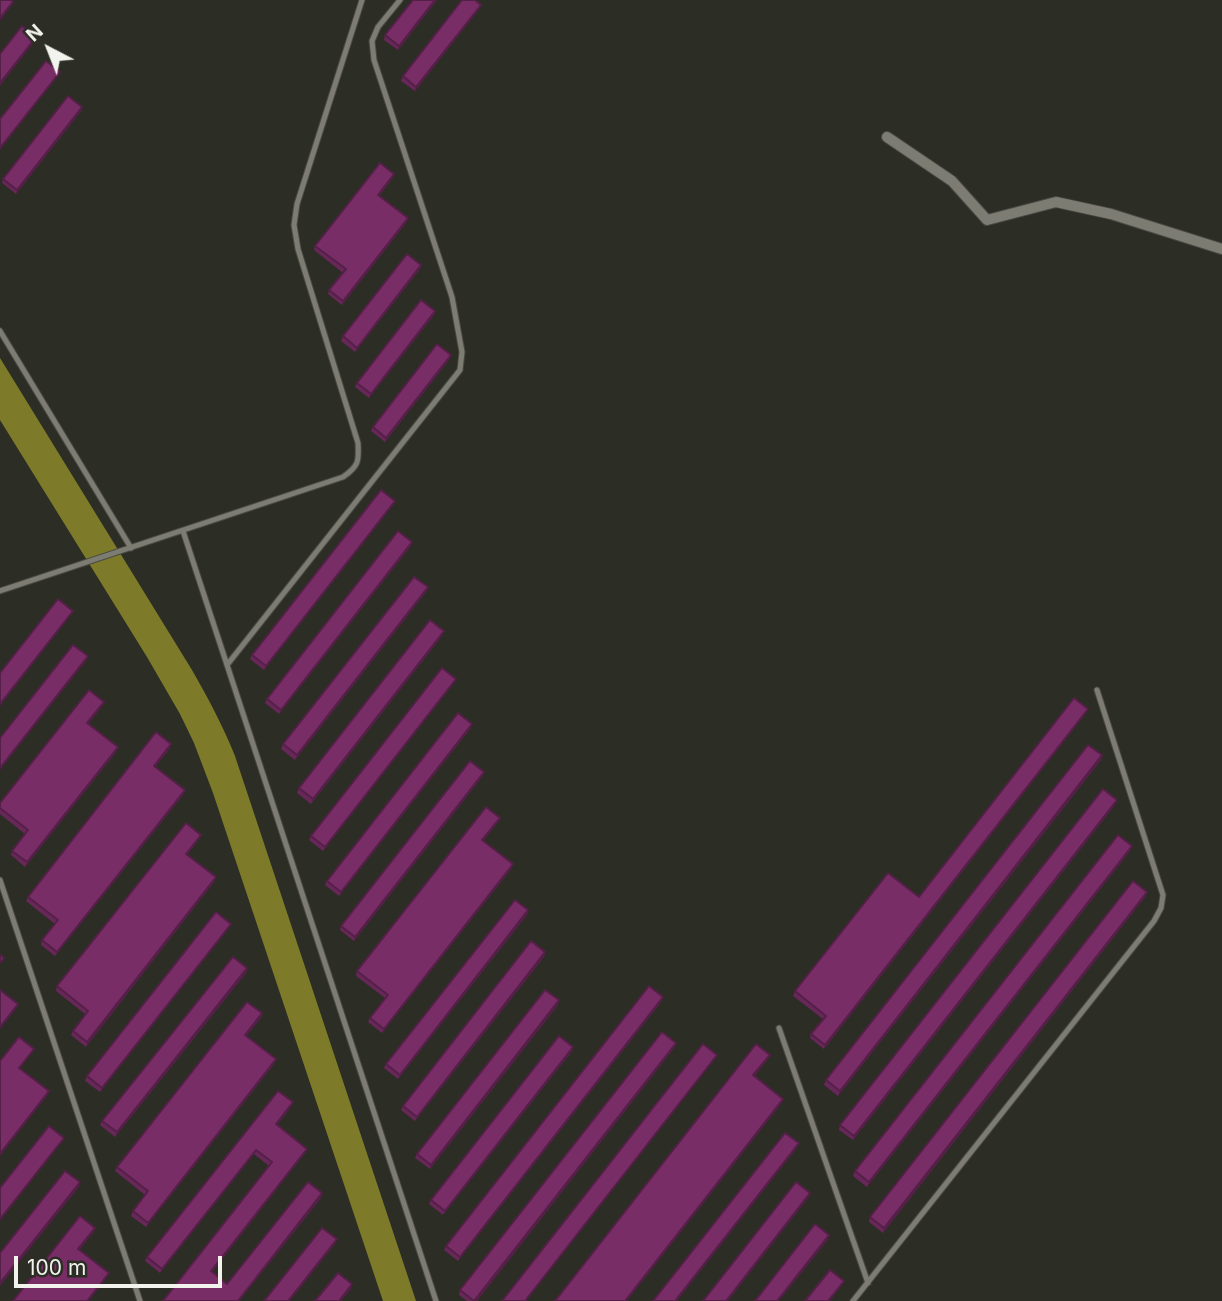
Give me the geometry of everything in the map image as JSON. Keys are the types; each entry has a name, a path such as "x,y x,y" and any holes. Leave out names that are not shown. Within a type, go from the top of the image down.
{"street":[{"path":"887,137 952,181 987,220 1056,202 1111,214 1222,249"}],"lane":[{"path":"0,591 343,477 354,469 359,458 358,443 298,249 294,225 297,204 362,0"},
{"path":"227,665 460,370 463,352 452,297 374,60 372,41 378,27 400,0"},
{"path":"0,331 131,548"},
{"path":"183,531 436,1301"},
{"path":"853,1301 1146,932 1161,908 1163,895 1097,690"},
{"path":"0,880 140,1301"},
{"path":"779,1028 868,1283"}],"shaded area":[{"path":"0,358 192,670 235,756 416,1301 383,1301 194,743 147,657 0,420"}],"building":[{"path":"0,0 13,2 0,18"},
{"path":"413,0 435,0 399,46 385,35"},
{"path":"462,0 475,0 481,5 416,87 403,76"},
{"path":"22,26 36,37 0,83 0,54"},
{"path":"46,61 60,72 0,148 0,119"},
{"path":"68,96 82,107 17,190 3,179"},
{"path":"380,163 394,174 378,195 408,218 343,301 329,290 346,269 315,246"},
{"path":"407,254 421,265 357,348 343,336"},
{"path":"421,300 435,311 371,394 357,383"},
{"path":"437,344 451,355 386,438 373,427"},
{"path":"381,490 395,501 266,666 252,655"},
{"path":"398,531 412,542 281,710 267,699"},
{"path":"414,577 428,587 297,755 283,744"},
{"path":"58,599 73,611 0,704 0,673"},
{"path":"430,620 444,631 313,799 299,788"},
{"path":"73,645 88,656 0,768 0,738"},
{"path":"442,668 456,679 325,847 311,836"},
{"path":"89,690 104,702 87,723 118,747 27,862 12,851 28,830 0,808 0,803"},
{"path":"1074,698 1088,709 825,1045 811,1034 826,1016 795,991 888,873 919,897"},
{"path":"458,713 472,724 341,892 327,881"},
{"path":"156,732 171,744 154,766 185,790 57,952 42,940 58,920 28,897"},
{"path":"1088,745 1102,755 840,1091 826,1080"},
{"path":"470,761 484,772 355,937 341,926"},
{"path":"1103,789 1117,800 854,1136 840,1125"},
{"path":"486,807 500,818 482,840 513,864 384,1029 370,1018 388,995 357,971"},
{"path":"186,823 201,835 186,854 216,877 87,1042 73,1031 88,1011 57,986"},
{"path":"1118,835 1132,846 869,1182 855,1171"},
{"path":"1133,881 1147,892 884,1228 870,1217"},
{"path":"515,900 528,910 400,1075 386,1064"},
{"path":"216,912 231,924 102,1088 87,1076"},
{"path":"531,941 545,952 417,1117 403,1106"},
{"path":"233,957 247,968 117,1132 102,1121"},
{"path":"649,986 663,997 460,1257 446,1246"},
{"path":"0,990 18,1004 0,1027"},
{"path":"545,990 559,1000 431,1165 417,1154"},
{"path":"247,1002 262,1013 245,1035 276,1059 148,1223 133,1211 148,1191 117,1167"},
{"path":"662,1032 676,1043 474,1301 460,1290"},
{"path":"559,1036 573,1047 445,1211 431,1200"},
{"path":"19,1037 34,1049 19,1068 49,1091 0,1154 0,1061"},
{"path":"703,1044 717,1055 525,1301 502,1301"},
{"path":"756,1044 770,1055 753,1075 783,1099 625,1301 555,1301"},
{"path":"278,1091 293,1102 276,1124 307,1149 211,1271 227,1284 308,1182 322,1193 238,1301 163,1301 272,1162 256,1150 162,1269 147,1257"},
{"path":"49,1126 64,1138 0,1219 0,1188"},
{"path":"785,1133 799,1143 675,1301 653,1301"},
{"path":"65,1171 80,1182 0,1283 0,1253"},
{"path":"796,1182 810,1193 726,1301 703,1301"},
{"path":"80,1216 95,1228 78,1249 109,1273 87,1301 13,1301"},
{"path":"815,1224 829,1235 777,1301 755,1301"},
{"path":"322,1228 337,1239 288,1301 264,1301"},
{"path":"830,1270 844,1281 828,1301 805,1301"},
{"path":"338,1273 352,1284 339,1301 315,1301"}]}
